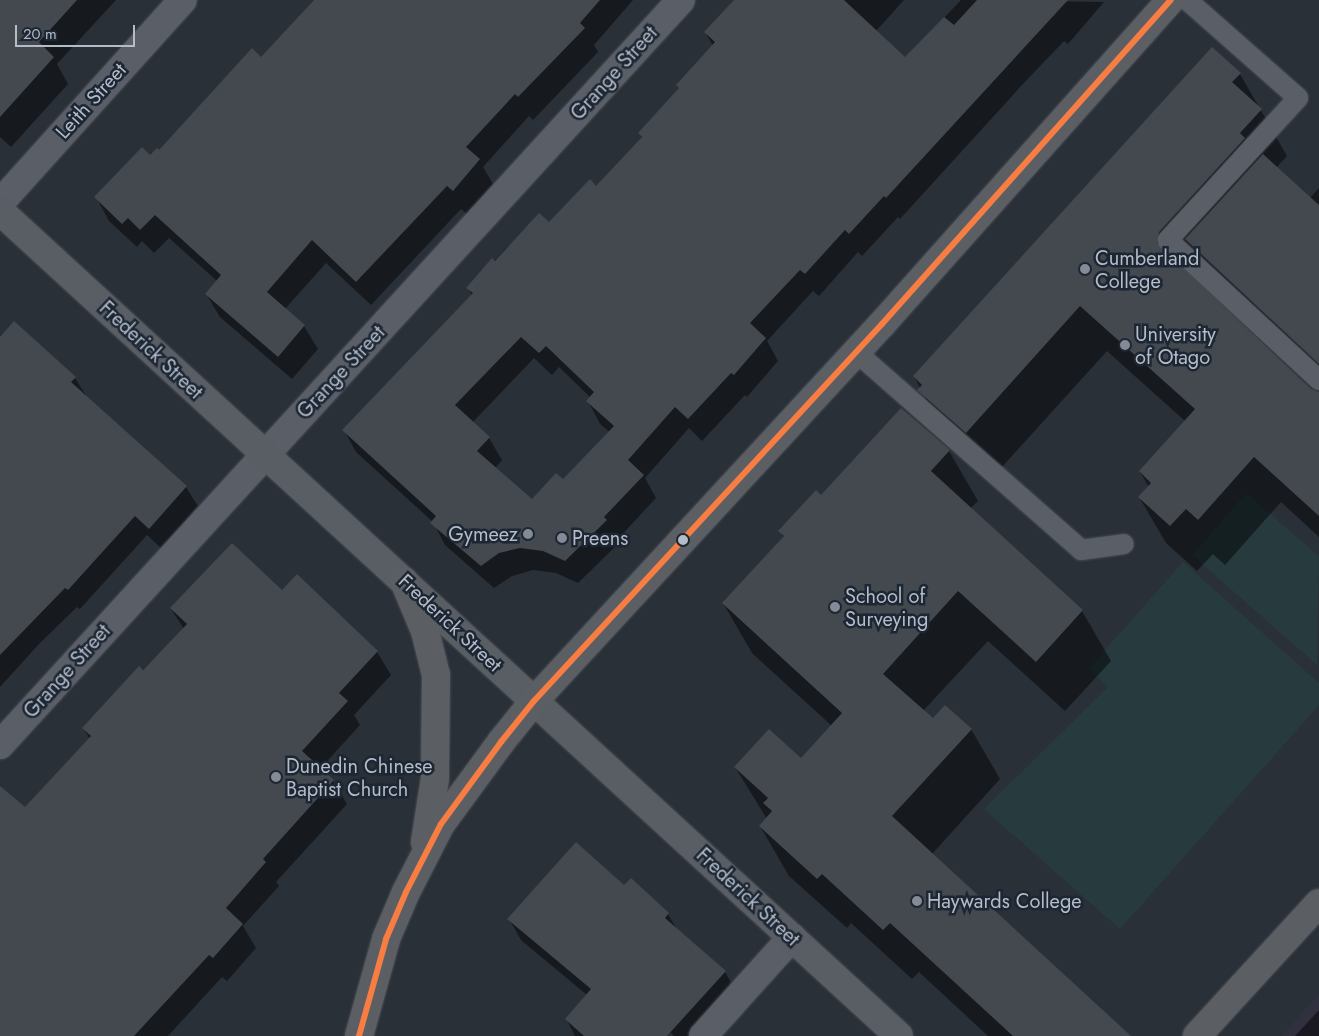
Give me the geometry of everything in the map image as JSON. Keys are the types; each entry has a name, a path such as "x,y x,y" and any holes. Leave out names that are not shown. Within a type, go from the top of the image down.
{"highway":[{"path":"359,1036 386,939 441,824 534,701 856,352 1171,0"},
{"path":"404,581 425,631 436,674 435,778 422,861"},
{"path":"1197,1036 1319,903"}],"main road":[{"name":"Frederick Street","path":"0,211 899,1036"}],"street":[{"name":"Leith Street","path":"0,203 183,0"},
{"name":"Grange Street","path":"0,745 681,0"},
{"path":"703,1036 792,937"}],"lane":[{"path":"1187,0 1298,98 1168,240 1319,380"},
{"path":"856,352 1081,550 1124,544"}],"shaded area":[{"path":"1319,994 1319,1036 1281,1036"}],"green space":[{"path":"1246,493 1319,556 1317,665 1192,555"},
{"path":"1183,562 1319,683 1319,705 1120,929 984,809 1108,687 1089,668"}],"building":[{"path":"0,0 77,0 39,42 54,57 0,117"},
{"path":"314,0 600,0 580,23 585,28 518,97 515,94 466,147 480,159 453,191 447,186 356,282 312,240 267,292 305,325 278,357 205,294 221,275 155,215 140,230 128,218 122,224 94,197 142,147 150,155 157,148 159,150 252,48 261,57"},
{"path":"734,0 844,0 905,57 944,17 954,25 977,0 1068,0 886,198 884,196 849,234 845,230 805,274 800,270 750,323 766,338 734,375 731,373 688,419 675,407 628,460 644,475 604,517 607,520 565,561 543,551 520,548 499,553 481,566 430,523 436,516 342,430 473,293 466,288 492,258 495,261 539,213 549,222 590,179 596,186 642,137 638,133 679,88 676,85 715,42 704,32","holes":["521,337 539,353 546,346 594,392 586,401 614,426 563,479 556,473 532,499 477,451 490,437 455,405"]},
{"name":"Cumberland College","path":"1212,47 1241,73 1232,82 1262,109 1240,133 1245,138 1159,232 1157,243 1311,389 1319,392 1319,516 1254,457 1198,520 1186,509 1170,526 1138,497 1151,483 1139,471 1195,409 1080,306 966,433 917,390 922,385 913,376"},
{"path":"1263,154 1319,205 1319,364 1185,239"},
{"path":"14,321 76,377 71,382 187,486 149,529 135,516 68,590 65,588 0,655 0,337"},
{"path":"901,408 950,450 931,471 1083,610 1036,662 958,591 883,674 933,718 945,705 972,729 892,816 1131,1036 1013,1036 890,923 883,930 822,874 817,879 759,826 772,811 763,803 768,798 734,767 769,729 801,758 842,713 722,603 784,536 778,531 816,490 821,495"},
{"path":"232,543 282,590 297,574 378,651 339,693 348,701 302,751 334,780 263,859 266,862 226,908 243,924 213,958 209,955 134,1036 0,1036 0,786 25,807 91,736 82,728 139,666 143,670 187,624 170,608"},
{"path":"576,842 624,885 631,878 669,913 665,918 726,971 667,1036 584,1036 565,1019 591,989 507,919"}],"transit line":[{"path":"359,1036 386,939 406,892 441,824 501,742 534,701 882,324 1171,0"}],"place":[{"name":"Cumberland College","path":"1085,269"},
{"name":"University of Otago","path":"1125,345"},
{"name":"Gymeez","path":"528,534"},
{"name":"Preens","path":"562,538"},
{"name":"School of Surveying","path":"835,607"},
{"name":"Dunedin Chinese Baptist Church","path":"276,777"},
{"name":"Haywards College","path":"917,901"}]}
